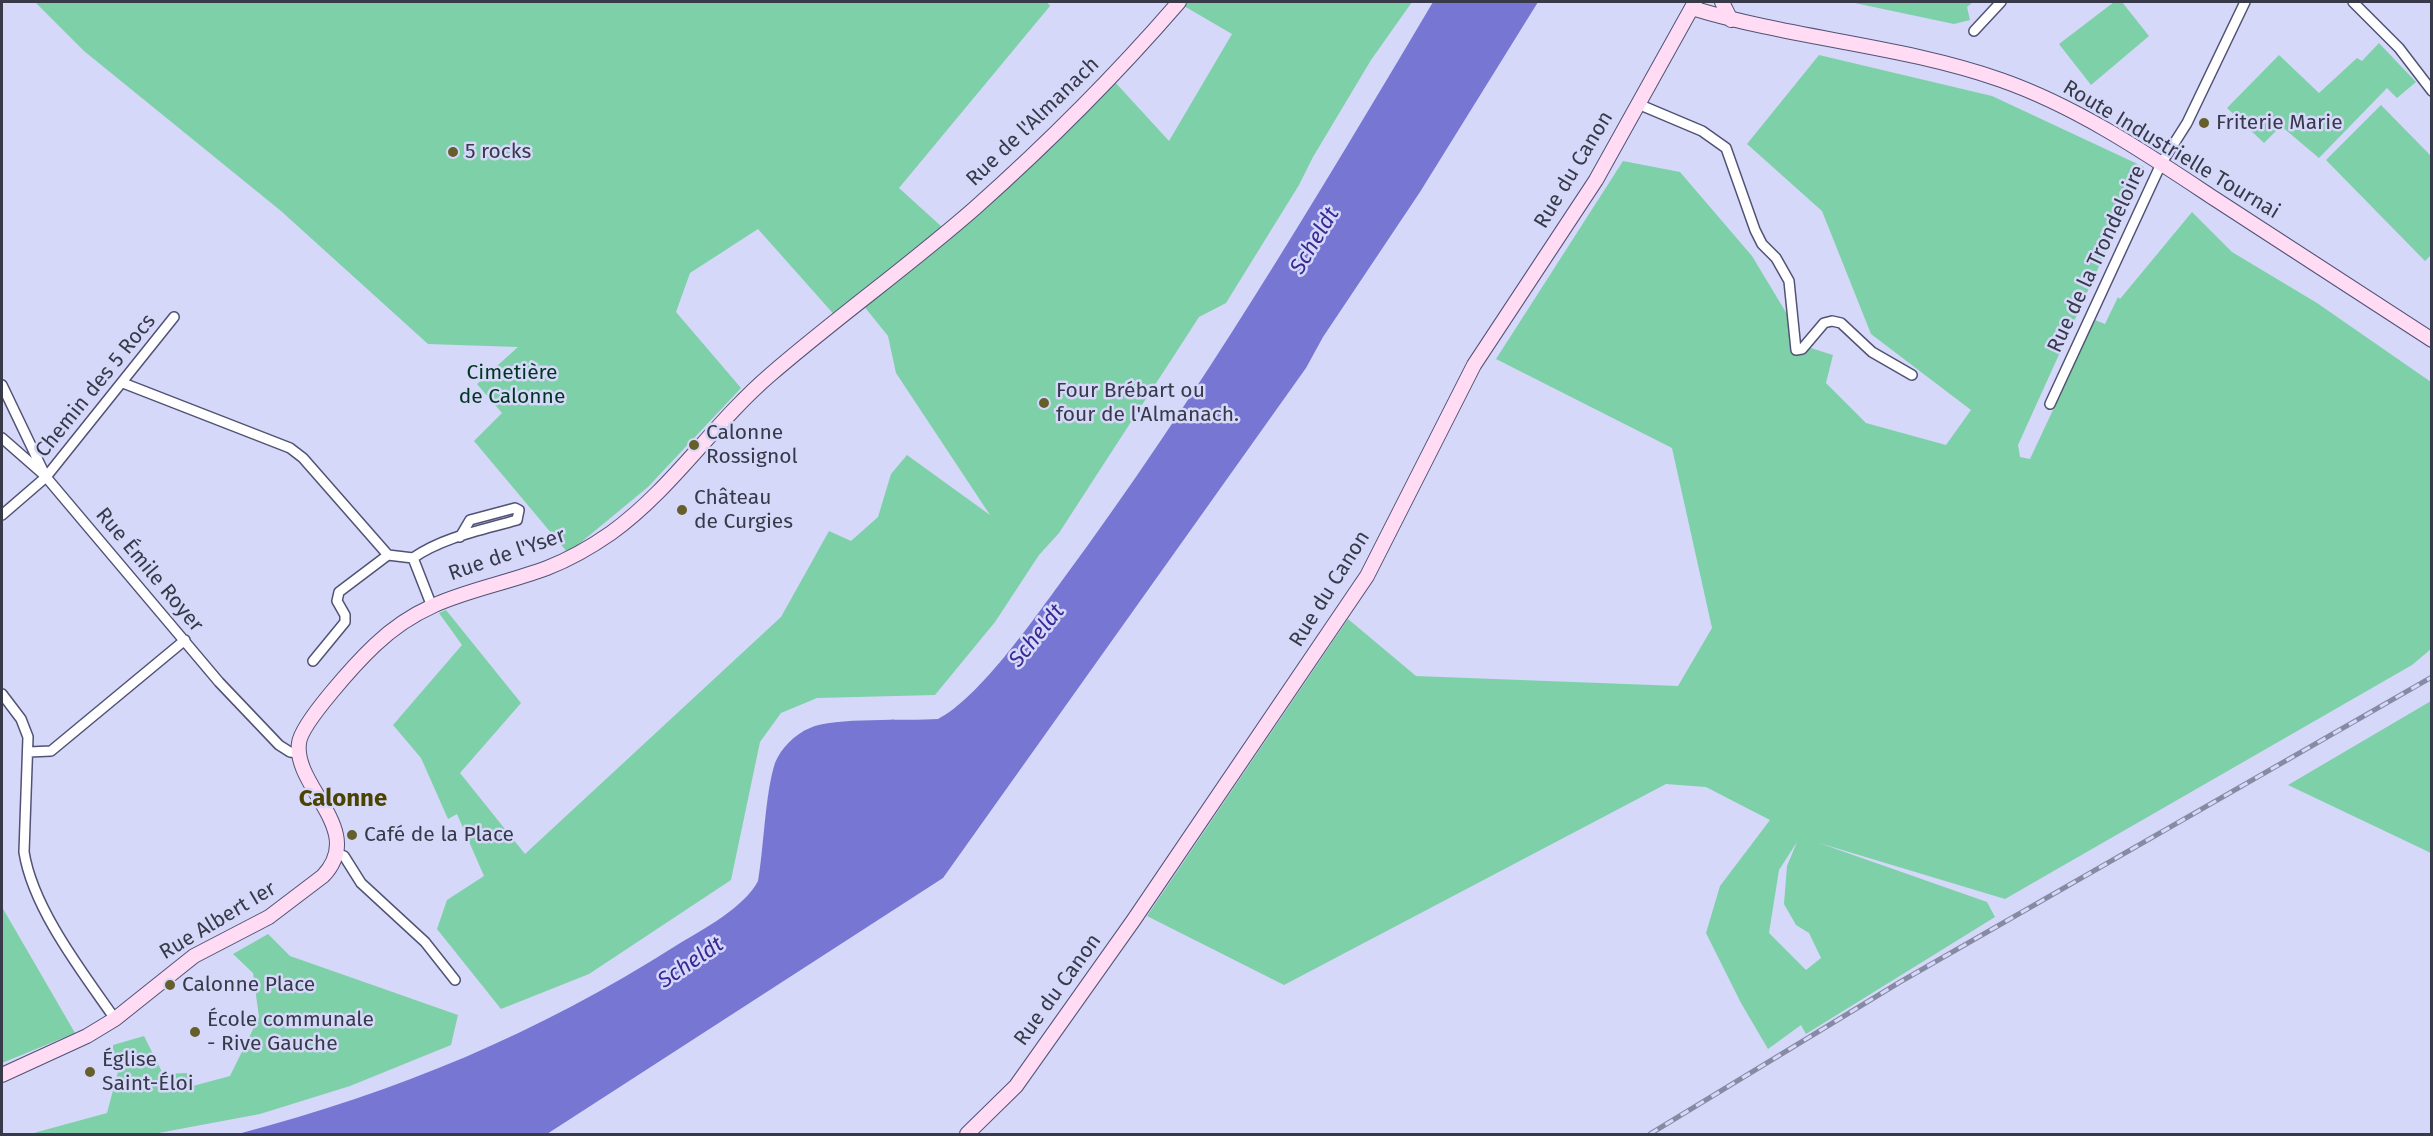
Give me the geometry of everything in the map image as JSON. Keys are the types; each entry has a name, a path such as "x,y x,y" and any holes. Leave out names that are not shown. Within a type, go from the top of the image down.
{"main road":[{"name":"Rue de l'Almanach","path":"907,263 972,210 1042,147 1137,50 1179,2"},
{"path":"1722,2 1731,20"},
{"name":"Route Industrielle Tournai","path":"1693,5 1731,20 1942,61 2002,80 2049,100 2098,125 2161,164 2432,340"},
{"name":"Rue du Canon","path":"967,1134 1023,1076 1136,917 1367,576 1474,365 1596,180 1693,5"},
{"name":"Rue de l'Yser","path":"298,753 299,742 306,724 372,647 395,627 431,604 550,567 583,551 612,532 657,492 768,376 907,263"},
{"path":"298,753 333,826 336,853"},
{"name":"Rue Albert Ier","path":"2,1075 78,1041 115,1019 194,956 285,907 329,869 336,853"}],"street":[{"path":"1974,31 2001,2"},
{"name":"Rue de la Trondeloire","path":"2050,404 2161,164 2187,123 2245,2"},
{"path":"2353,2 2399,48 2432,91"},
{"path":"1638,104 1702,131 1726,148 1755,230 1762,244 1776,258 1789,281 1796,350 1802,349 1824,323 1832,321 1840,323 1872,351 1912,375"},
{"name":"Chemin des 5 Rocs","path":"2,515 46,477 174,317"},
{"path":"123,383 290,448 303,458 388,555 413,558 431,546 518,520 519,510 515,508 470,520 460,537"},
{"name":"Rue Émile Royer","path":"2,385 46,477 219,682 279,745 290,752 298,753"},
{"path":"2,438 46,477"},
{"path":"313,661 345,621 337,601 339,592 388,555"},
{"path":"413,558 431,604"},
{"path":"29,752 51,751 185,640"},
{"path":"2,694 21,719 28,737 24,852 27,867 60,939 115,1019"},
{"path":"336,853 344,856 361,883 425,942 455,980"}],"green space":[{"name":"Cimetière de Calonne","path":"35,2 1047,2 1050,6 899,188 942,227 838,319 758,229 690,273 676,312 741,388 648,487 568,553 474,441 502,413 477,384 518,347 428,344 281,211 84,51"},
{"path":"1188,2 1412,2 1371,60 1313,157 1299,185 1226,303 1199,317 1059,533 1039,555 995,622 935,695 817,698 781,713 760,742 731,880 589,974 501,1009 437,929 447,900 484,876 457,814 448,819 421,758 393,725 462,645 439,613 446,610 521,703 460,773 525,854 781,617 829,531 851,541 878,517 891,474 907,455 990,515 896,373 888,336 863,305 1114,81 1169,141 1232,34 1184,6"},
{"path":"1850,2 1973,2 1967,7 1970,20 1954,24"},
{"path":"2114,2 2122,2 2149,36 2091,85 2059,44"},
{"path":"2379,43 2416,82 2397,98 2387,88 2319,158 2281,126 2264,143 2227,108 2279,55 2319,93 2357,58 2362,61"},
{"path":"1819,55 1992,96 2144,167 2018,445 2020,457 2030,459 2095,320 2105,324 2118,297 2120,299 2192,212 2232,252 2317,303 2431,382 2431,649 2412,665 2005,899 1819,843 1987,902 1995,917 1806,1034 1801,1025 1768,1049 1741,1003 1706,933 1720,886 1770,820 1706,787 1666,784 1284,985 1147,916 1348,619 1416,676 1678,686 1712,628 1672,448 1496,359 1623,161 1680,172 1752,256 1793,324 1796,350 1811,348 1833,355 1826,383 1866,423 1946,445 1971,410 1871,334 1822,211 1747,144","holes":["1797,842 1787,866 1784,904 1796,925 1809,933 1821,958 1806,970 1769,933 1779,870"]},
{"path":"2381,105 2431,156 2431,255 2425,261 2326,160"},
{"path":"2431,701 2431,853 2288,785"},
{"path":"2,907 75,1033 2,1063"},
{"path":"268,934 290,956 458,1015 451,1045 350,1086 260,1114 153,1134 30,1134 107,1113 120,1064 113,1058 113,1045 144,1036 163,1074 187,1073 189,1087 230,1076 259,1017 253,973 233,954"}],"water":[{"name":"Scheldt","path":"1433,2 1538,2 1420,192 1323,337 1306,368 943,878 547,1134 238,1134 355,1099 411,1079 518,1033 624,977 722,917 752,891 758,881 769,790 775,763 781,752 794,738 810,728 835,722 938,719 971,694 1036,616 1112,512 1160,441 1300,223"}],"railway":[{"path":"1650,1134 1900,982 2432,677"}],"place":[{"name":"Friterie Marie","path":"2204,123"},
{"name":"5 rocks","path":"453,152"},
{"name":"Four Brébart ou four de l'Almanach.","path":"1044,403"},
{"name":"Calonne Rossignol","path":"694,445"},
{"name":"Château de Curgies","path":"682,510"},
{"name":"Café de la Place","path":"352,835"},
{"name":"Calonne Place","path":"170,985"},
{"name":"École communale - Rive Gauche","path":"195,1032"},
{"name":"Église Saint-Éloi","path":"90,1072"}],"district":[{"name":"Calonne","path":"343,799"}]}
